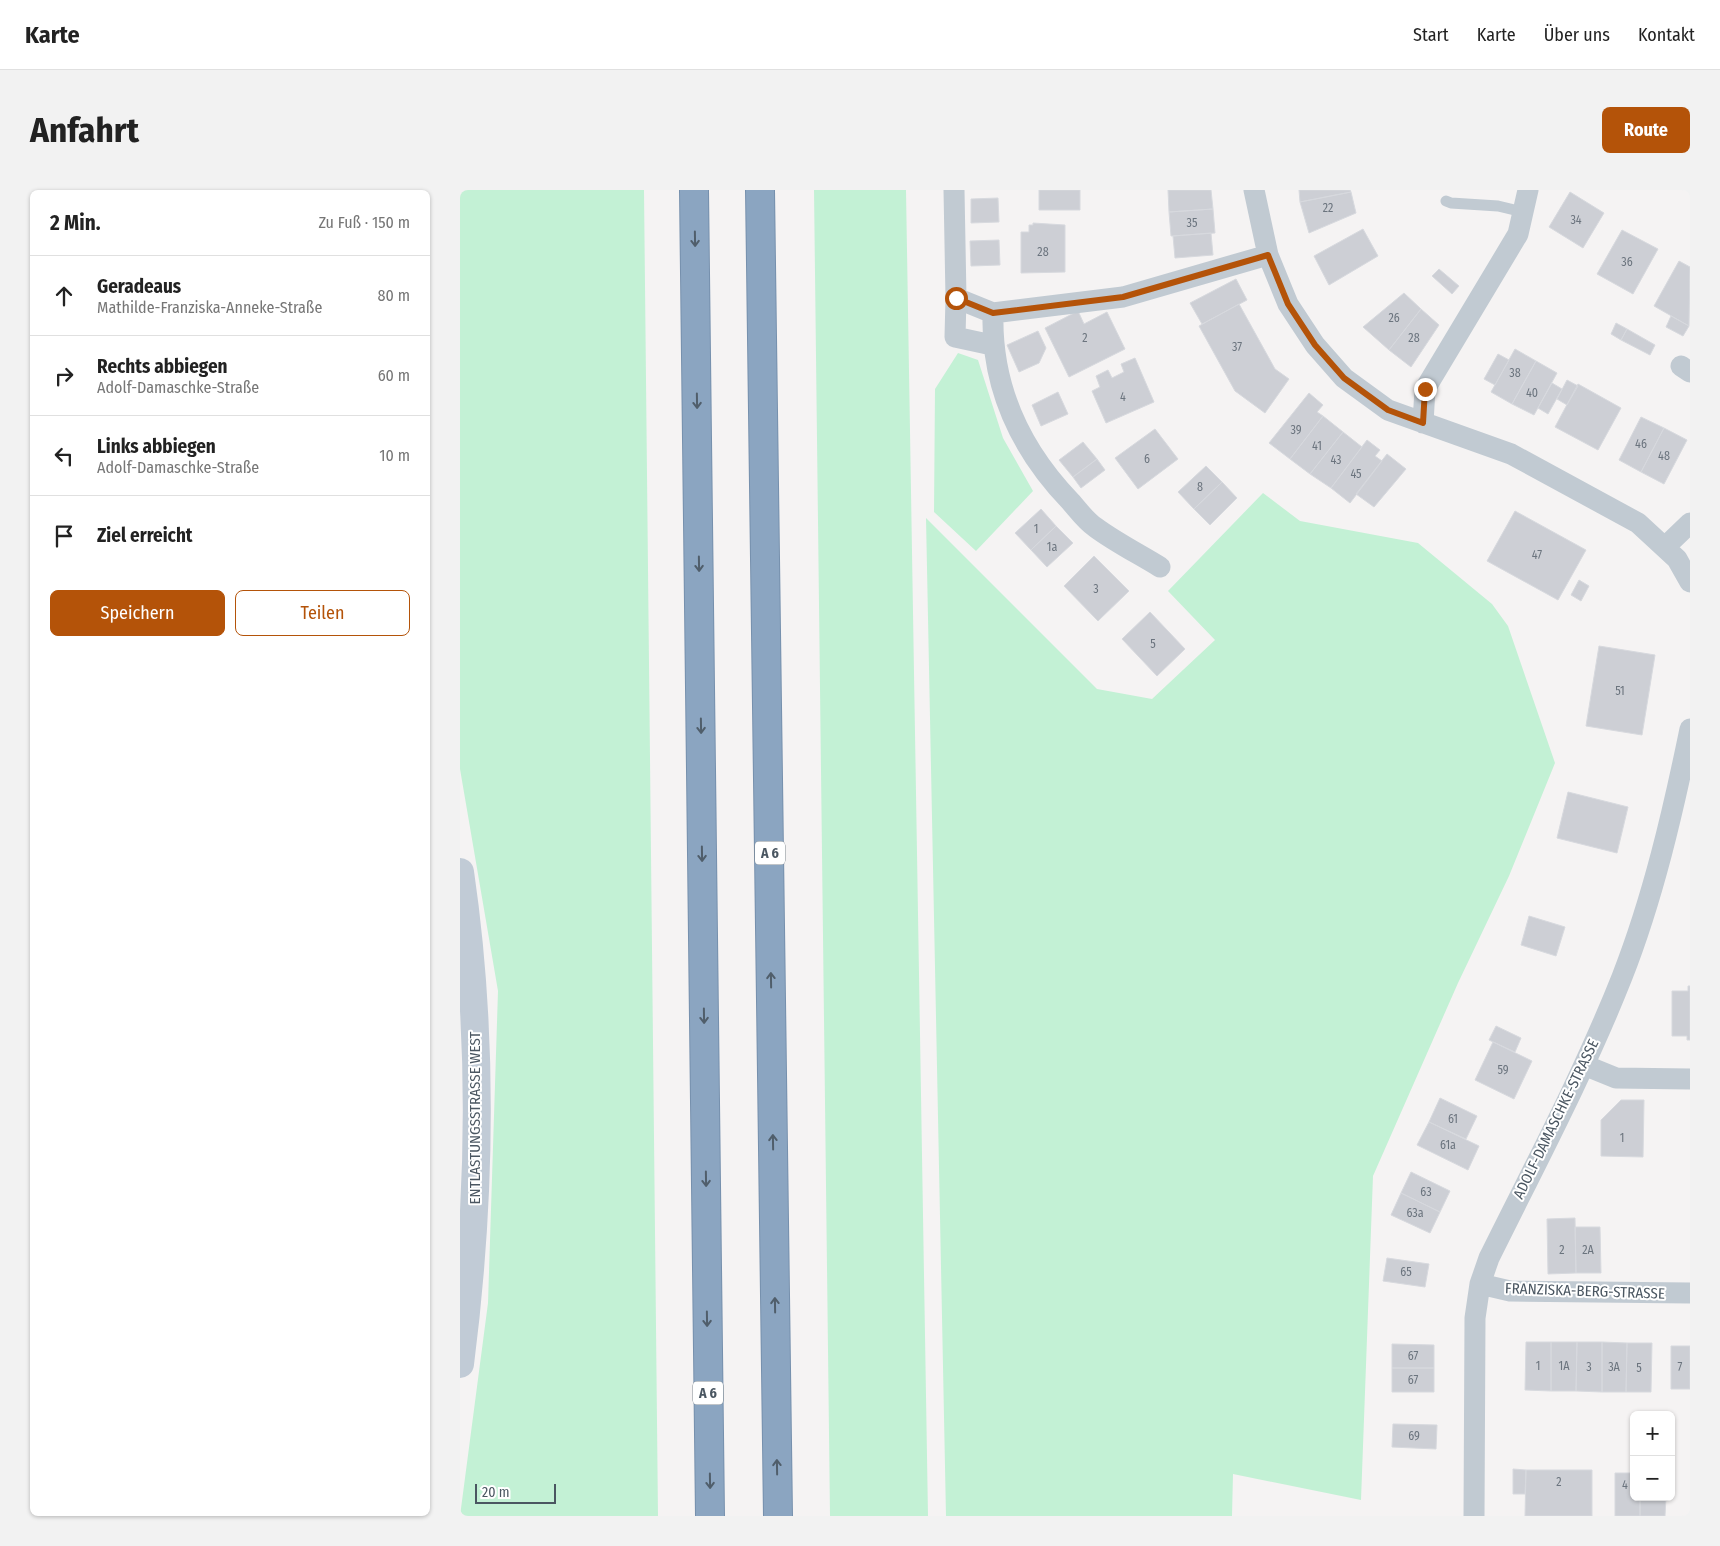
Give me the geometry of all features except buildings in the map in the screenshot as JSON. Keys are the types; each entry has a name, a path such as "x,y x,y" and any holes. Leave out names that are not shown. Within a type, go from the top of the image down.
{"highway":[{"name":"A 6","path":"694,190 710,1516"},
{"name":"A 6","path":"760,190 778,1516"}],"main road":[{"name":"ENTLASTUNGSSTRASSE WEST","path":"460,872 474,994 478,1071 477,1189 469,1291 460,1364"}],"street":[{"path":"954,190 956,337 992,345"},
{"path":"1254,190 1268,255 1288,304 1315,345 1344,378 1388,410 1511,454 1638,523 1677,560 1690,582"},
{"path":"1423,423 1425,389 1518,234 1528,190"},
{"path":"956,298 993,313 1123,297 1268,255"},
{"path":"993,313 992,345 1002,387 1018,430 1046,476 1094,527 1160,567"},
{"path":"1665,547 1690,523"},
{"name":"ADOLF-DAMASCHKE-STRASSE","path":"1474,1516 1475,1318 1480,1284 1489,1258 1584,1065 1622,976 1668,828 1685,781 1690,729"},
{"path":"1584,1065 1616,1078 1690,1079"},
{"name":"FRANZISKA-BERG-STRASSE","path":"1480,1284 1510,1291 1690,1293"}],"lane":[{"path":"1446,201 1451,204 1498,206 1523,212"}],"green space":[{"path":"460,190 644,190 658,1516 460,1516 488,1303 498,991 460,769"},
{"path":"814,190 906,190 928,1516 830,1516"},
{"path":"958,353 978,360 1003,438 1033,491 976,551 934,512 935,389"},
{"path":"1263,493 1300,521 1418,543 1492,604 1508,626 1555,763 1509,876 1458,983 1373,1176 1361,1500 1233,1474 1232,1516 946,1516 926,518 1097,689 1152,699 1215,640 1168,591"}],"route":[{"path":"956,298 993,313 1123,297 1268,255 1288,304 1315,345 1344,378 1388,410 1423,423 1425,389"}]}
